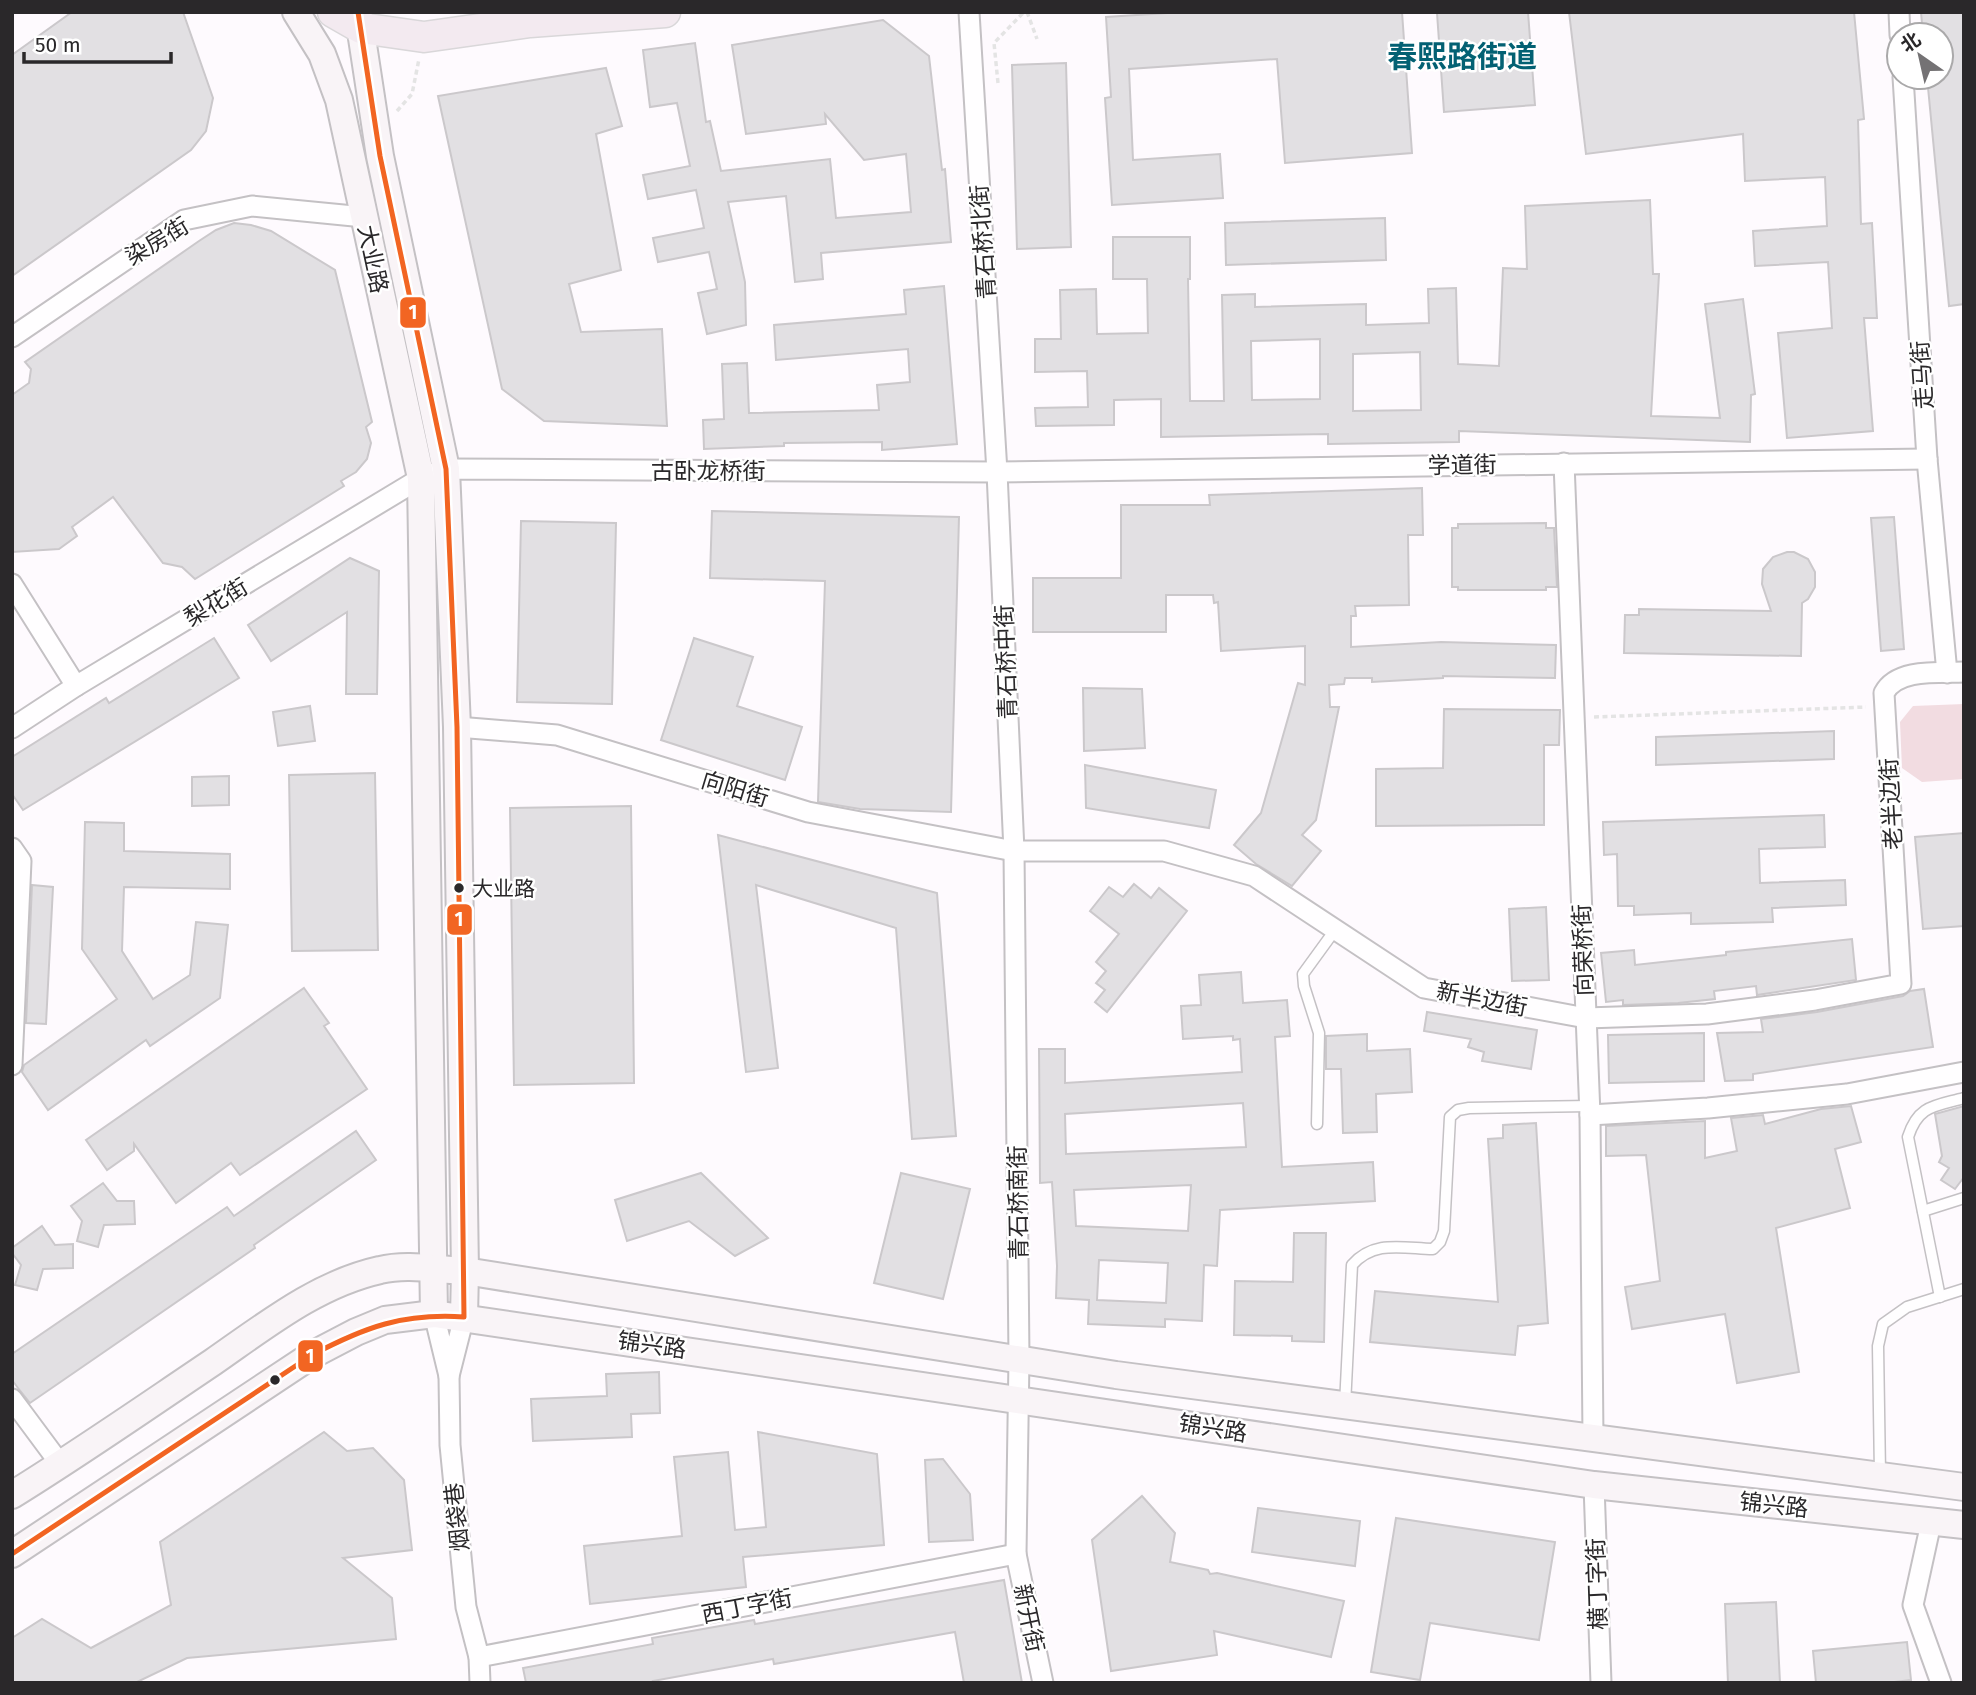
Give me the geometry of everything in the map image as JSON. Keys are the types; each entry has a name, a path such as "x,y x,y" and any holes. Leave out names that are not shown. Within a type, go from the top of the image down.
{"main road":[{"name":"大业路","path":"296,12 322,54 339,100 421,478 434,1314"},
{"path":"333,12 424,37 524,17 665,12"},
{"name":"大业路","path":"360,20 377,134 446,469 457,727 464,1317"},
{"name":"锦兴路","path":"12,1495 61,1465 291,1308 333,1284 382,1269 416,1266 465,1271 1116,1375 1964,1487"},
{"name":"锦兴路","path":"12,1555 312,1355 385,1320 434,1314 1594,1485 1964,1525"}],"street":[{"name":"青石桥北街","path":"969,12 998,472"},
{"name":"走马街","path":"1904,91 1927,459 1955,673"},
{"name":"染房街","path":"12,337 184,220 252,206 364,217"},
{"name":"学道街","path":"998,472 1927,459"},
{"name":"向荣桥街","path":"1564,463 1590,1110 1593,1438"},
{"name":"古卧龙桥街","path":"421,478 446,469 998,472"},
{"name":"青石桥中街","path":"998,472 1014,851"},
{"name":"梨花街","path":"12,728 76,686 421,478"},
{"path":"12,584 76,686"},
{"path":"1885,706 1884,693 1889,684 1907,676 1955,673"},
{"name":"老半边街","path":"1885,706 1901,984"},
{"name":"向阳街","path":"457,727 557,735 807,812 1014,851"},
{"path":"12,848 21,861 12,1065"},
{"name":"新半边街","path":"1014,851 1164,851 1254,876 1423,988 1586,1018 1707,1014 1815,1000 1901,984"},
{"name":"青石桥南街","path":"1014,851 1019,1359 1016,1554"},
{"path":"1590,1110 1708,1108 1847,1094 1964,1072"},
{"path":"434,1314 449,1376"},
{"path":"449,1376 464,1317"},
{"name":"烟袋巷","path":"449,1376 450,1445 466,1607 479,1657 480,1683"},
{"path":"12,1399 61,1465"},
{"name":"横丁字街","path":"1594,1485 1601,1683"},
{"path":"1931,1522 1913,1605 1941,1683"},
{"name":"西丁字街","path":"479,1657 1016,1554"},
{"name":"新开街","path":"1016,1554 1043,1683"}],"lane":[{"path":"1317,1124 1319,1033 1304,986 1303,974 1335,930"},
{"path":"1940,1297 1908,1137 1912,1123 1923,1109 1964,1098"},
{"path":"1345,1405 1352,1265 1362,1254 1376,1248 1433,1249 1440,1242 1444,1231 1450,1117 1458,1110 1469,1108 1590,1110"},
{"path":"1923,1210 1964,1198"},
{"path":"1880,1478 1878,1346 1883,1324 1907,1307 1964,1289"}],"path":[{"path":"998,83 995,43 1026,12 1037,39"},
{"path":"377,134 412,94 424,37"},
{"path":"1574,718 1885,706"}],"shaded area":[{"path":"1964,704 1964,779 1922,782 1902,768 1900,722 1913,706"}],"building":[{"path":"72,12 183,12 213,98 206,131 191,150 12,276 12,55"},
{"path":"1183,12 1402,12 1412,153 1285,163 1277,59 1129,69 1133,160 1220,154 1223,198 1112,205 1105,98 1111,97 1106,17"},
{"path":"1528,12 1535,105 1444,112 1437,13"},
{"path":"1569,12 1854,12 1864,119 1858,120 1861,224 1872,223 1877,318 1864,318 1873,431 1787,438 1778,333 1832,328 1828,262 1755,266 1753,231 1827,226 1825,177 1745,181 1743,134 1586,154"},
{"path":"1921,12 1964,12 1964,304 1949,306 1928,91 1955,91 1955,21 1922,21"},
{"path":"883,20 929,56 942,170 945,169 951,242 821,253 823,279 795,282 786,196 728,202 745,282 746,325 707,334 698,293 717,289 709,252 658,262 653,238 704,228 696,190 648,199 643,175 690,166 677,103 650,107 643,50 695,43 706,122 710,121 721,171 830,159 836,218 911,212 906,154 864,160 825,114 826,124 746,134 732,45"},
{"path":"1066,63 1071,247 1017,249 1012,65"},
{"path":"606,68 622,126 596,134 621,270 569,284 581,332 662,329 667,426 544,421 502,389 438,96"},
{"path":"1650,200 1653,274 1659,274 1651,416 1720,418 1705,304 1743,299 1755,394 1751,395 1750,442 1459,431 1459,442 1328,444 1328,434 1161,437 1161,399 1114,400 1114,425 1036,426 1035,408 1088,407 1087,371 1035,372 1035,339 1061,339 1060,290 1096,289 1097,334 1148,333 1147,279 1113,279 1113,237 1190,237 1190,401 1224,401 1222,295 1255,294 1255,307 1366,304 1366,325 1429,323 1428,289 1456,288 1458,364 1499,366 1503,268 1527,269 1525,206","holes":["1320,339 1320,399 1252,400 1251,341","1420,352 1421,410 1353,411 1353,354"]},
{"path":"1385,218 1386,260 1226,265 1225,223"},
{"path":"234,223 271,231 335,270 372,422 366,427 371,443 367,459 356,472 341,481 344,486 195,579 182,567 163,563 113,497 72,527 77,536 59,549 12,552 12,395 29,383 31,369 25,362 199,241"},
{"path":"944,286 957,444 882,450 882,442 784,443 784,446 704,449 703,420 724,419 722,364 747,363 749,413 879,410 877,385 910,382 908,349 776,360 774,325 906,314 904,290"},
{"path":"1422,488 1423,535 1408,535 1409,605 1355,606 1356,616 1351,616 1351,647 1441,642 1556,645 1555,678 1443,676 1372,682 1372,678 1345,678 1344,684 1329,685 1330,707 1339,707 1316,820 1302,835 1321,851 1292,886 1256,864 1234,845 1261,813 1298,683 1305,685 1305,646 1221,651 1218,602 1214,603 1213,595 1166,595 1166,632 1033,632 1033,578 1121,578 1121,505 1210,505 1209,495"},
{"path":"712,511 959,517 951,812 860,809 818,802 825,581 710,578"},
{"path":"1894,517 1904,649 1881,651 1871,518"},
{"path":"521,521 616,523 612,704 517,702"},
{"path":"1546,523 1546,528 1554,528 1557,587 1546,587 1546,590 1458,590 1458,587 1452,587 1452,528 1458,528 1458,524"},
{"path":"1794,552 1808,559 1815,572 1815,587 1808,599 1802,603 1801,656 1624,653 1625,615 1639,615 1639,609 1771,611 1762,584 1763,569 1773,557"},
{"path":"350,558 379,571 377,694 346,694 347,612 271,661 248,625"},
{"path":"214,638 239,678 23,810 12,794 12,757 106,698 109,703"},
{"path":"694,638 753,657 737,706 802,727 785,780 661,740"},
{"path":"1083,688 1142,689 1145,748 1084,751"},
{"path":"310,706 315,741 278,746 273,712"},
{"path":"1444,709 1560,710 1559,745 1544,745 1544,825 1376,826 1376,769 1443,768"},
{"path":"1834,731 1834,759 1656,765 1656,737"},
{"path":"1085,765 1216,790 1209,828 1086,808"},
{"path":"375,773 378,950 292,951 289,775"},
{"path":"229,776 229,805 192,806 192,777"},
{"path":"631,806 634,1083 514,1085 510,808"},
{"path":"1824,815 1825,847 1759,849 1760,883 1845,880 1846,905 1772,908 1773,922 1691,924 1691,913 1634,915 1634,906 1618,906 1617,854 1604,855 1603,822"},
{"path":"85,822 124,823 124,851 230,854 230,889 124,887 122,951 153,999 190,975 196,922 228,925 220,998 150,1046 146,1040 48,1110 22,1072 24,1065 117,999 82,949"},
{"path":"1964,833 1964,926 1923,929 1915,837"},
{"path":"718,835 937,893 956,1136 912,1139 896,928 756,885 778,1068 746,1072"},
{"path":"1134,884 1151,898 1159,888 1187,911 1107,1012 1095,1002 1105,990 1096,983 1106,971 1096,962 1119,934 1090,911 1109,887 1123,897"},
{"path":"32,885 53,887 46,1024 26,1023"},
{"path":"1546,907 1549,980 1512,981 1509,909"},
{"path":"1852,939 1856,980 1757,995 1756,986 1714,991 1715,999 1678,1003 1623,1005 1623,1000 1606,1002 1601,953 1634,950 1635,965"},
{"path":"1241,972 1243,1003 1287,1000 1290,1036 1275,1037 1282,1167 1373,1162 1375,1201 1220,1210 1217,1266 1204,1265 1202,1321 1165,1319 1165,1327 1088,1324 1089,1300 1056,1298 1057,1266 1052,1182 1040,1183 1039,1049 1065,1049 1065,1083 1242,1072 1240,1039 1233,1040 1233,1036 1183,1039 1181,1006 1201,1005 1199,975","holes":["1243,1103 1246,1147 1066,1154 1065,1114","1191,1185 1188,1231 1076,1226 1074,1190","1099,1260 1168,1263 1166,1303 1097,1300"]},
{"path":"304,988 329,1023 324,1026 367,1089 240,1175 231,1163 176,1203 134,1144 134,1151 107,1170 86,1140"},
{"path":"1924,989 1933,1047 1753,1074 1753,1080 1725,1081 1717,1033 1763,1032 1761,1019 1817,1012 1903,996 1910,991"},
{"path":"1427,1012 1537,1030 1531,1069 1482,1061 1484,1052 1468,1047 1471,1039 1424,1031"},
{"path":"1704,1033 1704,1081 1609,1083 1608,1035"},
{"path":"1367,1034 1367,1051 1410,1049 1412,1092 1376,1094 1377,1132 1343,1133 1341,1069 1326,1069 1326,1036"},
{"path":"1851,1106 1861,1142 1835,1149 1850,1208 1776,1228 1799,1372 1737,1383 1725,1314 1632,1329 1625,1287 1660,1281 1646,1155 1606,1156 1606,1126 1705,1121 1705,1158 1737,1151 1731,1118 1763,1115 1765,1124 1821,1109"},
{"path":"1964,1106 1964,1177 1955,1189 1941,1180 1949,1168 1939,1162 1942,1156 1935,1114"},
{"path":"1536,1123 1548,1323 1518,1326 1515,1355 1370,1342 1375,1291 1498,1302 1488,1139 1503,1138 1503,1125"},
{"path":"356,1131 376,1160 254,1245 255,1248 30,1403 12,1380 12,1354 227,1207 234,1216"},
{"path":"701,1173 768,1238 735,1256 689,1221 627,1241 615,1200"},
{"path":"901,1173 970,1189 943,1299 874,1283"},
{"path":"103,1183 117,1201 134,1201 135,1224 104,1225 98,1247 77,1241 82,1221 71,1206"},
{"path":"42,1226 55,1245 73,1244 73,1268 43,1269 37,1290 15,1285 21,1265 12,1253 12,1248"},
{"path":"1294,1233 1326,1233 1324,1342 1292,1341 1292,1336 1234,1335 1235,1281 1293,1282"},
{"path":"659,1372 660,1413 631,1414 632,1437 533,1441 531,1399 607,1396 606,1374"},
{"path":"324,1432 347,1451 373,1448 404,1480 412,1550 343,1558 392,1598 396,1639 187,1658 135,1683 12,1683 12,1638 42,1619 91,1648 171,1605 160,1542"},
{"path":"758,1432 877,1454 884,1545 743,1557 746,1587 590,1604 584,1546 682,1536 674,1457 728,1452 735,1530 766,1527"},
{"path":"943,1459 970,1494 973,1540 929,1542 925,1460"},
{"path":"1142,1496 1175,1533 1170,1562 1208,1570 1210,1574 1217,1573 1344,1601 1331,1657 1214,1631 1217,1655 1111,1671 1092,1540"},
{"path":"1258,1508 1360,1521 1355,1566 1252,1552"},
{"path":"1396,1518 1555,1542 1539,1640 1430,1623 1420,1680 1371,1672"},
{"path":"1004,1580 1022,1683 964,1683 955,1632 774,1664 773,1659 653,1681 654,1683 526,1683 523,1668 653,1644 652,1638 754,1620 755,1624"},
{"path":"1776,1602 1780,1683 1728,1683 1725,1604"},
{"path":"1907,1642 1911,1680 1886,1683 1816,1683 1813,1651"}],"transit line":[{"name":"1","path":"12,1554 312,1355 385,1324 422,1317 464,1317 457,727 446,469 380,156 358,12"}],"place":[{"name":"大业路","path":"459,888"}],"district":[{"name":"春熙路街道","path":"1462,57"}]}
